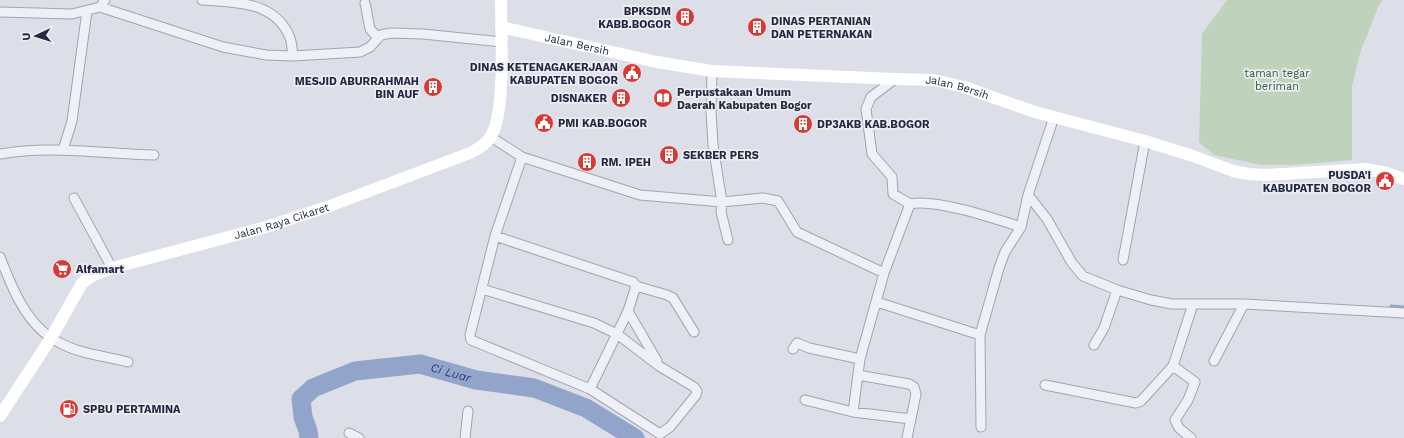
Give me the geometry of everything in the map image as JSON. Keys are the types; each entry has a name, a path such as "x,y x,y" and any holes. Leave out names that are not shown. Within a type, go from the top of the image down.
{"street":[{"path":"202,0 242,3 263,9 277,19 290,37 293,56"},
{"path":"501,0 502,42 500,88 497,118 491,137 522,157 640,196 722,202 763,198 778,201 797,232 884,273"},
{"path":"365,3 370,29 378,38"},
{"path":"0,12 72,14 87,11 102,4 223,47 266,55 293,56 360,52 370,47 378,38 391,33 423,34 502,42"},
{"path":"63,150 72,121 87,11"},
{"name":"Jalan Bersih","path":"501,27 657,62 712,71 895,80 934,80 964,87 1054,117 1145,141 1193,156 1233,171 1248,174 1265,175 1366,169 1387,173 1404,179"},
{"path":"712,71 712,132 722,202 721,212 728,240"},
{"path":"895,80 871,97 866,109 872,154 892,177 893,194 910,204 920,202 965,211 1021,227"},
{"path":"981,427 980,335 1005,252 1021,227 1030,190 1054,117"},
{"name":"Jalan Raya Cikaret","path":"0,416 51,338 82,283 92,276 112,268 266,227 328,207 470,154 482,146 491,137"},
{"path":"1123,260 1145,141"},
{"path":"0,154 20,150 63,150 154,155"},
{"path":"482,289 594,322 617,334 660,366 694,387 697,391 694,400 661,436 590,389 471,340 470,335 495,236 522,157"},
{"path":"1030,190 1072,263 1083,276 1117,290 1151,300 1172,304 1244,304 1404,313"},
{"path":"74,198 112,268"},
{"path":"853,412 860,359 884,273 910,204"},
{"path":"495,236 633,282 636,286 668,295 673,298 694,332"},
{"path":"0,257 9,280 25,312 51,338 68,347 128,362"},
{"path":"590,389 628,311 636,286"},
{"path":"1094,345 1104,328 1117,290"},
{"path":"877,302 980,335"},
{"path":"1045,385 1136,403 1141,401 1173,366 1192,304"},
{"path":"1214,361 1244,304"},
{"path":"628,311 660,366"},
{"path":"793,349 797,343 799,343 808,348 860,359"},
{"path":"1173,366 1195,382 1188,400 1175,420 1179,428 1191,438"},
{"path":"858,375 910,384 914,387 916,394 906,438"},
{"path":"805,400 853,412 911,419"},
{"path":"465,438 468,411"},
{"path":"349,433 358,438"}],"green space":[{"name":"taman tegar beriman","path":"1227,0 1383,0 1379,5 1361,50 1352,86 1352,160 1293,165 1261,165 1214,155 1199,142 1202,34"}],"waterway":[{"path":"1391,306 1404,307"},
{"name":"Ci Luar","path":"309,438 303,417 301,399 313,388 355,371 420,364 476,380 534,388 586,408 635,438"}],"place":[{"name":"BPKSDM KABB.BOGOR","path":"685,17"},
{"name":"DINAS PERTANIAN DAN PETERNAKAN","path":"757,27"},
{"name":"DINAS KETENAGAKERJAAN KABUPATEN BOGOR","path":"632,73"},
{"name":"MESJID ABURRAHMAH BIN AUF","path":"433,87"},
{"name":"DISNAKER","path":"621,98"},
{"name":"Perpustakaan Umum Daerah Kabupaten Bogor","path":"663,98"},
{"name":"PMI KAB.BOGOR","path":"544,123"},
{"name":"DP3AKB KAB.BOGOR","path":"803,124"},
{"name":"SEKBER PERS","path":"669,155"},
{"name":"RM. IPEH","path":"587,162"},
{"name":"PUSDA'I KABUPATEN BOGOR","path":"1385,181"},
{"name":"Alfamart","path":"62,269"},
{"name":"SPBU PERTAMINA","path":"69,409"}]}
